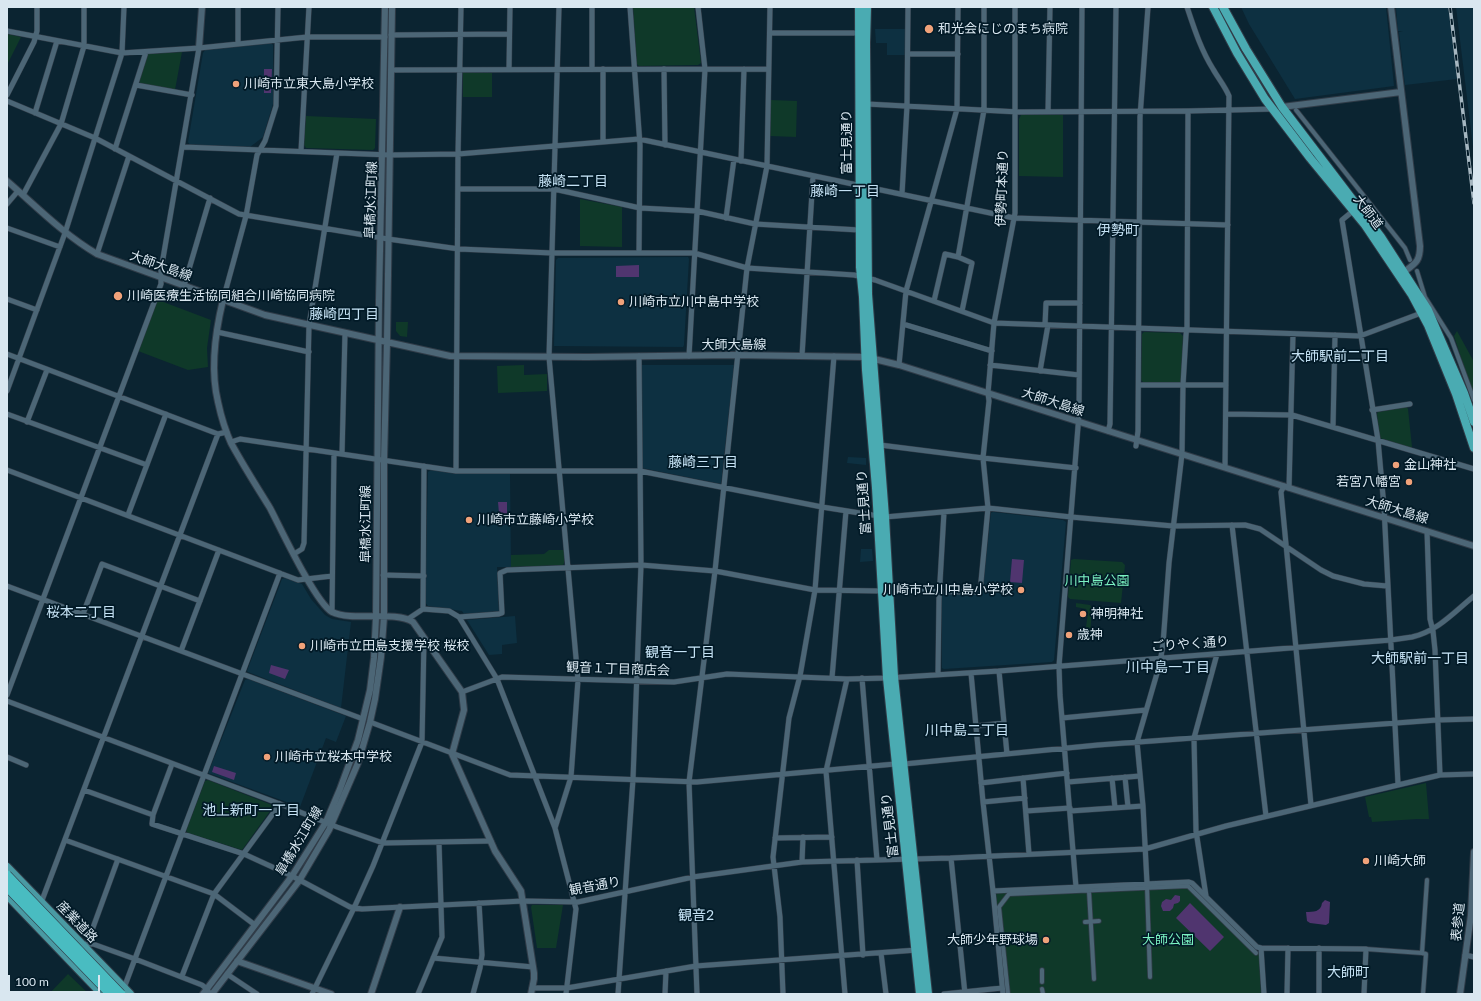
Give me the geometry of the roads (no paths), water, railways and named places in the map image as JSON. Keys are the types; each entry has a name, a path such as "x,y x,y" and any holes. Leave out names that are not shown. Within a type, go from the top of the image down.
{"highway":[{"name":"富士見通り","path":"859,7 864,277"},
{"name":"富士見通り","path":"867,7 866,104 863,186 859,230 864,277 891,678 910,859 928,994"},
{"name":"大師道","path":"1213,7 1237,53 1272,109 1353,211 1425,312 1456,394 1474,448"},
{"name":"大師道","path":"1223,7 1246,49 1282,107 1365,215 1404,272 1464,393 1474,422"},
{"name":"富士見通り","path":"869,358 880,445 881,516"},
{"name":"富士見通り","path":"910,859 920,994"},
{"path":"7,875 125,992"},
{"path":"7,887 110,994"}],"main road":[{"name":"産業道路","path":"7,867 41,903 85,945 125,992"},
{"path":"7,895 102,994"}],"street":[{"path":"7,95 37,31 37,7"},
{"path":"7,204 20,193 61,124 84,46 84,7"},
{"path":"7,391 65,233 122,53 124,7"},
{"path":"7,695 161,284 161,270 200,48 202,7"},
{"path":"238,7 238,44"},
{"path":"278,7 276,40 276,106 265,141 257,155 246,216 223,300 214,352 218,402 231,442 319,599 332,612 344,615 408,619 413,622 462,692 464,710 452,754 495,851 521,891 533,967 534,979 531,991 566,991 619,979 696,966 917,950"},
{"path":"301,151 309,7"},
{"name":"皐橋水江町線","path":"208,993 227,974 299,881 358,763 370,722 378,679 384,617 380,459 387,342 388,239 385,7"},
{"name":"皐橋水江町線","path":"208,993 329,823 358,740 370,690 374,658 376,617 380,459 381,238 391,70 392,7"},
{"path":"456,471 458,356 458,154 461,7"},
{"path":"509,69 510,7"},
{"path":"555,828 571,777 578,680 549,357 559,7"},
{"path":"592,7 592,69"},
{"path":"630,7 639,139 639,252"},
{"path":"689,356 705,69 698,7"},
{"path":"697,994 689,782 715,572 747,268 767,166 770,7"},
{"path":"902,194 907,106 908,7"},
{"path":"899,365 906,291 957,109 958,7"},
{"path":"958,257 984,110 984,7"},
{"name":"伊勢町本通り","path":"939,592 980,592 988,508 982,458 989,400 990,365 994,323 1014,218 1015,7"},
{"path":"1048,112 1050,7"},
{"path":"1076,887 1064,749 1059,666 1076,468 1078,424 1082,7"},
{"path":"1108,431 1110,424 1112,328 1116,7"},
{"path":"1136,443 1138,432 1139,385 1140,112 1148,7"},
{"path":"1187,7 1212,68 1227,90 1229,96 1225,467"},
{"path":"1391,7 1420,246 1419,259 1404,272"},
{"path":"7,31 122,53 200,48 308,38 385,37"},
{"path":"770,33 859,33"},
{"path":"391,35 509,34"},
{"path":"35,113 57,41"},
{"path":"115,149 146,52"},
{"path":"908,54 958,54"},
{"path":"603,69 603,142"},
{"path":"664,69 665,145"},
{"path":"741,161 744,69"},
{"path":"391,70 768,69"},
{"path":"136,85 192,95"},
{"path":"866,104 1015,112 1188,111 1272,109 1401,92"},
{"path":"7,101 95,138 239,214 381,238 458,249 552,253 694,253 747,268 806,271 864,277 994,323 1360,336 1425,312"},
{"path":"1296,110 1405,248 1410,260"},
{"path":"1150,976 1143,806 1137,742 1161,658 1173,526 1182,454 1188,223 1188,111"},
{"path":"183,146 386,155 458,154 639,139 1014,218 1228,225"},
{"path":"294,554 302,549 304,543 309,325 337,153"},
{"path":"97,254 128,156"},
{"path":"726,218 734,159"},
{"path":"802,356 813,176"},
{"name":"大師大島線","path":"7,181 65,233 97,254 265,315 450,356 549,357 738,355 869,358 899,365 988,393 1078,424 1108,431 1136,443 1182,454 1225,467 1384,517 1427,533 1474,546"},
{"path":"459,189 554,189 640,208 697,211 755,224 859,230"},
{"path":"184,286 210,198"},
{"path":"1353,211 1342,220 1378,440 1384,517 1398,784"},
{"path":"7,228 60,247"},
{"path":"934,301 945,254 958,257 972,263 962,311"},
{"path":"1417,271 1425,297 1451,338 1474,400"},
{"path":"7,299 37,310"},
{"path":"1040,370 1047,325 1046,303 1080,303"},
{"path":"903,324 992,351"},
{"path":"217,332 309,352"},
{"path":"342,454 344,333"},
{"path":"1293,334 1292,415 1286,487 1281,492 1311,805"},
{"path":"1333,427 1335,335"},
{"path":"7,354 218,434 227,432"},
{"path":"618,994 633,779 641,565 639,356"},
{"path":"784,994 773,863 784,775 789,718 800,676 815,590 834,356"},
{"path":"990,365 1079,375"},
{"path":"27,422 46,370"},
{"path":"1139,385 1226,385"},
{"path":"1372,410 1410,404"},
{"path":"7,414 147,465"},
{"path":"128,515 166,414"},
{"path":"1226,414 1292,415 1474,469"},
{"path":"32,921 41,903 162,586 218,434"},
{"path":"231,442 240,439 456,471 640,471 822,507 881,516 988,508 1071,518 1173,526 1245,524 1260,529 1321,570 1333,576 1364,584 1387,586"},
{"path":"880,445 1076,468"},
{"path":"332,612 334,453"},
{"path":"423,609 424,466"},
{"path":"7,470 298,580 332,576"},
{"path":"832,678 846,511"},
{"path":"938,674 939,592 944,512"},
{"path":"1232,525 1266,816"},
{"path":"1427,533 1430,619 1435,650 1440,775"},
{"path":"181,651 219,550"},
{"path":"83,614 102,564 200,601"},
{"path":"459,617 502,613 500,576 501,571 507,570 641,565 715,572 815,590 939,592"},
{"path":"125,992 135,959 280,573"},
{"path":"383,575 424,576"},
{"path":"7,586 363,719"},
{"name":"ごりやく通り","path":"891,678 1217,654 1412,637 1432,629 1450,618 1474,596"},
{"path":"408,619 423,609 449,611 459,617 497,679 555,828 575,902 575,924 566,991"},
{"path":"313,991 354,908 383,843 422,742 424,639"},
{"path":"1206,896 1196,834 1194,738 1217,654"},
{"path":"999,671 1007,754"},
{"path":"971,673 1003,994"},
{"name":"観音１丁目商店会","path":"462,692 502,677 636,682 674,682 727,674 847,679 891,678"},
{"path":"862,678 877,860"},
{"path":"845,994 826,771 847,679"},
{"path":"7,701 383,843 491,842"},
{"path":"1062,718 1146,710"},
{"path":"370,722 510,775 689,782 784,775 1137,742 1437,720 1474,719"},
{"path":"976,726 1004,723"},
{"path":"7,757 26,765"},
{"path":"84,790 153,815 172,764"},
{"path":"981,783 1067,773"},
{"name":"観音通り","path":"153,815 152,824 244,854 292,876 299,881 354,908 523,901 575,902 693,877 802,862 951,858 989,855 1073,853 1145,849 1266,816 1398,784 1440,775 1474,774"},
{"path":"1068,782 1140,776"},
{"path":"1125,777 1128,807"},
{"path":"1023,778 1029,854"},
{"path":"1112,778 1115,808"},
{"path":"983,802 1025,798"},
{"path":"182,976 214,894 280,804"},
{"path":"1026,811 1143,806"},
{"path":"775,838 832,837"},
{"path":"802,862 803,838"},
{"path":"65,840 214,894 255,925"},
{"path":"418,994 442,937 439,843"},
{"name":"表参道","path":"1460,994 1471,915 1474,852"},
{"path":"951,858 965,993"},
{"path":"118,859 85,945 93,944 182,976 202,985 208,993"},
{"path":"857,860 863,955"},
{"path":"1422,953 1426,880"},
{"path":"1008,994 999,907 1009,894 1089,891 1189,882 1206,896 1257,947 1366,949 1426,954 1423,994"},
{"path":"993,891 1076,887 1188,886 1256,953"},
{"path":"1089,891 1094,979"},
{"path":"473,994 482,955 479,903"},
{"path":"371,994 400,907"},
{"path":"1085,922 1099,921"},
{"path":"1262,948 1264,994"},
{"path":"1287,994 1288,948"},
{"path":"1319,948 1319,994"},
{"path":"1364,994 1366,949"},
{"path":"1086,952 1093,952"},
{"path":"881,953 886,994"},
{"path":"1465,955 1474,957"},
{"path":"433,958 533,967"},
{"path":"237,961 313,991 331,994"},
{"path":"1042,970 1042,982"},
{"path":"665,994 666,971"},
{"path":"227,974 257,994"},
{"path":"944,994 1002,988"}],"railway":[{"path":"1450,7 1474,203"}],"place":[{"name":"和光会にじのまち病院","path":"929,29"},
{"name":"川崎市立東大島小学校","path":"236,84"},
{"name":"川崎医療生活協同組合川崎協同病院","path":"118,296"},
{"name":"川崎市立川中島中学校","path":"621,302"},
{"name":"金山神社","path":"1396,465"},
{"name":"若宮八幡宮","path":"1409,482"},
{"name":"川崎市立藤崎小学校","path":"469,520"},
{"name":"川崎市立川中島小学校","path":"1021,590"},
{"name":"神明神社","path":"1083,614"},
{"name":"歳神","path":"1069,635"},
{"name":"川崎市立田島支援学校 桜校","path":"302,646"},
{"name":"川崎市立桜本中学校","path":"267,757"},
{"name":"川崎大師","path":"1366,861"},
{"name":"大師少年野球場","path":"1046,940"}],"district":[{"name":"藤崎二丁目","path":"573,181"},
{"name":"藤崎一丁目","path":"845,191"},
{"name":"伊勢町","path":"1118,230"},
{"name":"藤崎四丁目","path":"344,314"},
{"name":"大師駅前二丁目","path":"1340,356"},
{"name":"藤崎三丁目","path":"703,462"},
{"name":"桜本二丁目","path":"81,612"},
{"name":"観音一丁目","path":"680,652"},
{"name":"大師駅前一丁目","path":"1420,658"},
{"name":"川中島一丁目","path":"1168,667"},
{"name":"川中島二丁目","path":"967,730"},
{"name":"池上新町一丁目","path":"251,810"},
{"name":"観音2","path":"696,915"},
{"name":"大師町","path":"1348,972"}],"park label":[{"name":"川中島公園","path":"1097,581"},
{"name":"大師公園","path":"1168,940"}]}
